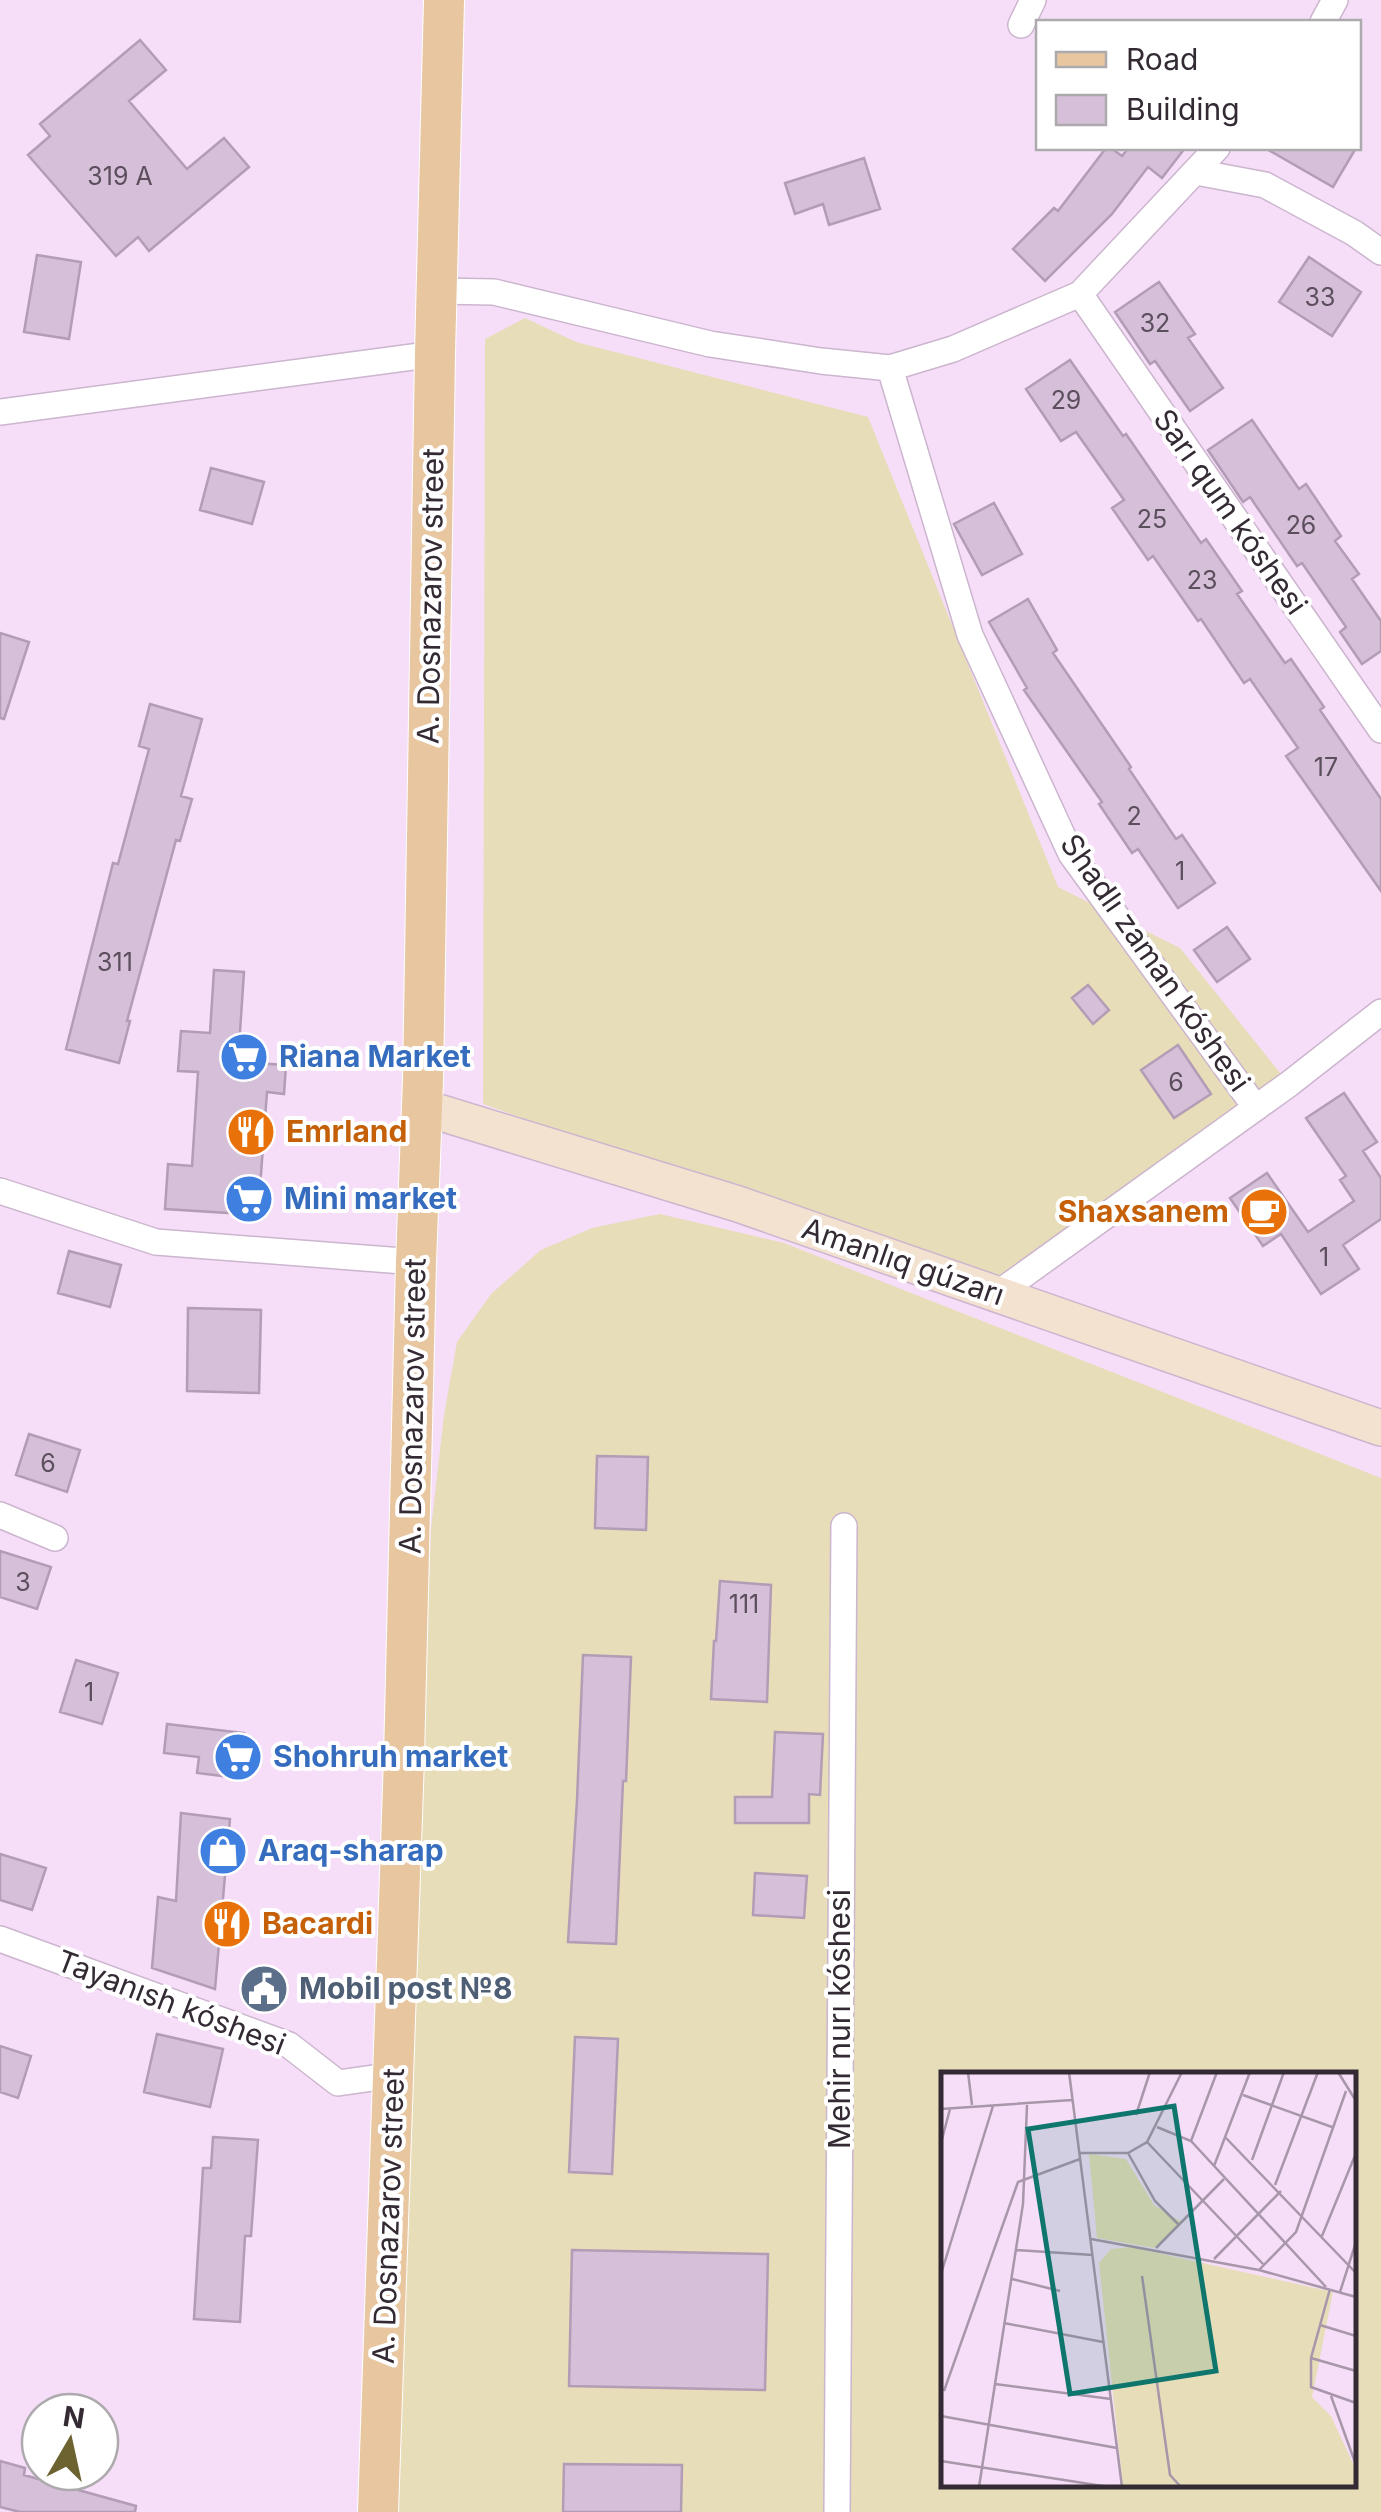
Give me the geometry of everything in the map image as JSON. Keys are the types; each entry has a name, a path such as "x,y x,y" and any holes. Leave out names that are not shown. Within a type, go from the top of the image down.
{"main road":[{"name":"A. Dosnazarov street","path":"378,2512 422,1106 444,0"}],"street":[{"path":"1020,24 1034,0"},
{"path":"436,291 494,292 710,344 890,368 953,349 1080,294 1216,150"},
{"path":"1196,172 1265,185 1381,252"},
{"name":"Sarı qum kóshesi","path":"1080,294 1381,730"},
{"path":"0,412 434,354"},
{"name":"Shadlı zaman kóshesi","path":"890,368 970,635 1072,854 1256,1108"},
{"path":"997,1294 1256,1108 1381,1012"},
{"name":"Amanlıq gúzarı","path":"422,1106 738,1204 1381,1428"},
{"path":"0,1191 156,1242 416,1262"},
{"path":"0,1515 55,1538"},
{"name":"Mehir nurı kóshesi","path":"837,2512 844,1526"},
{"name":"Tayanısh kóshesi","path":"0,1938 290,2045 338,2083 394,2076"}],"sand":[{"path":"525,318 576,342 868,417 1058,887 1180,948 1289,1084 994,1288 483,1104 485,339"},
{"path":"660,1214 784,1243 1381,1478 1381,2512 393,2512 431,1529 444,1415 457,1342 491,1294 541,1250 592,1228"}],"building":[{"path":"140,40 166,70 129,101 187,169 224,138 249,167 149,251 138,237 116,256 28,155 50,136 40,124"},
{"path":"1104,150 1114,150 1122,156 1125,150 1183,150 1162,178 1148,167 1112,214 1045,281 1013,249 1054,208 1058,211"},
{"path":"1268,150 1355,150 1333,187"},
{"path":"864,158 880,209 829,225 823,204 795,214 785,183"},
{"path":"37,255 81,262 69,339 24,332"},
{"path":"1309,257 1361,292 1332,336 1279,302"},
{"path":"1159,282 1195,334 1188,338 1223,388 1190,411 1155,361 1150,364 1115,312"},
{"path":"1070,360 1201,543 1206,539 1242,591 1237,594 1285,663 1291,659 1324,707 1320,710 1381,799 1381,891 1286,756 1298,748 1250,679 1244,683 1201,619 1198,621 1153,556 1148,560 1112,508 1124,500 1076,432 1061,441 1026,389"},
{"path":"1252,420 1299,489 1306,484 1341,536 1335,541 1359,574 1352,579 1381,621 1381,651 1362,664 1340,632 1346,627 1302,563 1297,566 1250,497 1243,502 1208,450"},
{"path":"211,468 264,482 252,524 200,510"},
{"path":"994,503 1022,554 982,575 954,524"},
{"path":"1028,599 1057,650 1053,653 1129,769 1176,839 1182,835 1215,883 1178,908 1138,849 1132,853 1099,804 1102,802 1024,690 1027,688 989,622"},
{"path":"0,633 29,642 4,719 0,718"},
{"path":"150,704 202,719 181,796 192,799 180,841 176,840 119,1063 66,1049 113,863 118,864 149,749 139,746"},
{"path":"1227,927 1250,959 1217,982 1194,950"},
{"path":"214,970 244,972 238,1062 286,1065 284,1094 267,1092 258,1215 165,1209 168,1164 192,1166 198,1072 178,1071 181,1031 210,1033"},
{"path":"1088,985 1109,1010 1093,1024 1072,998"},
{"path":"1178,1045 1211,1094 1174,1118 1141,1070"},
{"path":"1344,1093 1377,1142 1363,1151 1381,1178 1381,1219 1343,1245 1359,1269 1321,1294 1281,1234 1263,1246 1230,1198 1267,1173 1308,1232 1354,1201 1340,1180 1346,1176 1306,1118"},
{"path":"69,1251 121,1265 110,1307 58,1293"},
{"path":"188,1308 261,1310 259,1393 187,1391"},
{"path":"29,1434 80,1450 67,1492 16,1475"},
{"path":"597,1456 648,1457 646,1530 595,1528"},
{"path":"0,1551 51,1567 37,1609 0,1597"},
{"path":"720,1581 771,1585 767,1702 711,1699"},
{"path":"583,1655 631,1657 616,1944 568,1942"},
{"path":"76,1660 118,1673 102,1724 60,1712"},
{"path":"167,1724 244,1733 239,1778 197,1773 199,1757 164,1753"},
{"path":"775,1732 823,1734 820,1795 809,1794 809,1823 735,1823 735,1797 772,1797"},
{"path":"181,1813 230,1819 215,1989 152,1968 158,1897 176,1901"},
{"path":"0,1854 46,1868 32,1910 0,1900"},
{"path":"755,1873 807,1876 804,1918 753,1915"},
{"path":"157,2034 223,2049 210,2107 144,2092"},
{"path":"575,2037 618,2039 612,2174 569,2172"},
{"path":"0,2046 31,2056 18,2098 0,2092"},
{"path":"213,2137 258,2140 251,2236 245,2236 240,2322 194,2319 203,2168 211,2168"},
{"path":"572,2250 768,2254 765,2390 569,2386"},
{"path":"0,2461 20,2467 20,2492 85,2492 136,2506 135,2512 20,2512 0,2507"},
{"path":"564,2464 682,2465 681,2512 563,2512"}],"place":[{"name":"Riana Market","path":"244,1057"},
{"name":"Emrland","path":"251,1132"},
{"name":"Mini market","path":"249,1199"},
{"name":"Shaxsanem","path":"1264,1212"},
{"name":"Shohruh market","path":"238,1757"},
{"name":"Araq-sharap","path":"223,1851"},
{"name":"Bacardi","path":"227,1924"},
{"name":"Mobil post №8","path":"264,1989"}]}
